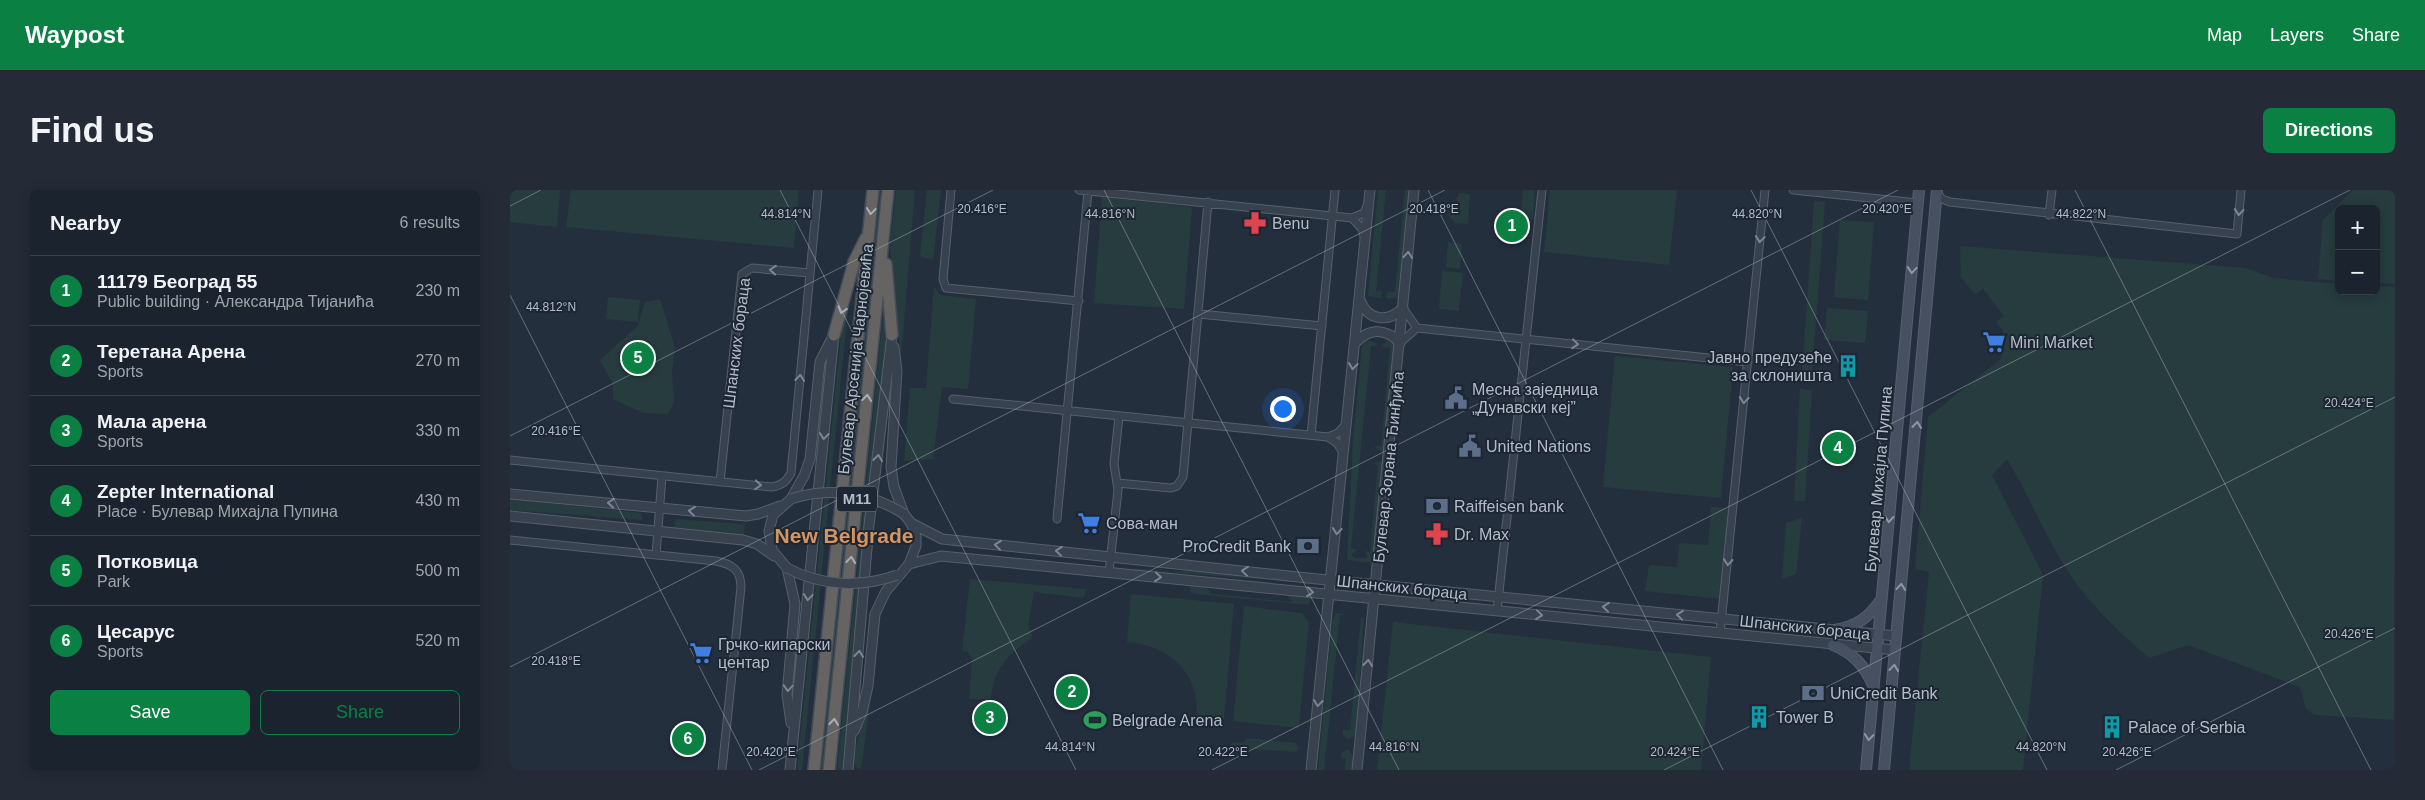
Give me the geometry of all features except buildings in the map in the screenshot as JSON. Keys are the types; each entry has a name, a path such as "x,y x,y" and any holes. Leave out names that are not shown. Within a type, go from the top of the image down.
{"highway":[{"name":"Булевар Арсенија Чарнојевића","path":"814,770 873,190"},
{"name":"Булевар Арсенија Чарнојевића","path":"829,770 888,190"},
{"path":"885,227 892,335"},
{"path":"834,335 854,262 869,232"}],"main road":[{"name":"Булевар Михајла Пупина","path":"1866,770 1919,190"},
{"name":"Булевар Михајла Пупина","path":"1884,770 1937,191"},
{"path":"1835,630 1852,627 1864,620 1882,600"},
{"path":"1833,644 1855,657 1866,669 1874,686"}],"street":[{"path":"510,460 772,486 780,485 787,480 791,473 818,190"},
{"path":"951,190 943,279 946,288 1079,301"},
{"path":"1079,190 1352,218 1364,212 1369,202"},
{"path":"1311,435 1335,190"},
{"path":"1311,770 1332,580 1370,190"},
{"name":"Булевар Зорана Ђинђића","path":"1357,770 1377,585 1414,190"},
{"path":"1497,611 1542,190"},
{"path":"1720,633 1765,190"},
{"path":"1792,190 1918,203"},
{"path":"2049,215 2052,190"},
{"path":"1937,191 1942,199 1950,202 2049,215 2237,234 2240,190"},
{"path":"1057,518 1088,191"},
{"path":"1117,483 1172,488 1177,486 1183,477 1208,202"},
{"path":"1934,210 1950,202"},
{"path":"1352,218 1362,229 1365,240"},
{"name":"Шпанских бораца","path":"720,482 742,274 752,268 810,273"},
{"path":"1360,300 1364,309 1378,318 1391,317 1403,308 1417,328"},
{"path":"1199,314 1322,326"},
{"path":"1356,342 1365,334 1375,331 1390,334 1400,343 1417,328 1748,362"},
{"path":"791,499 804,476 810,459 820,362 834,335"},
{"name":"Булевар Арсенија Чарнојевића","path":"790,770 834,335"},
{"path":"892,335 897,371 891,467 894,487 904,514"},
{"name":"Булевар Арсенија Чарнојевића","path":"848,770 870,525 892,335"},
{"path":"953,398 1328,437 1338,433 1347,423"},
{"path":"1109,572 1117,483 1114,464 1119,416"},
{"path":"1328,437 1336,443 1344,454"},
{"path":"656,555 662,476"},
{"path":"510,494 746,516 768,512 791,499 809,494 857,494 889,505 904,514 911,522 916,541 914,555 883,596 875,614 868,686 862,712 851,738"},
{"path":"777,558 772,550 769,531 773,515 782,505"},
{"path":"510,516 743,540 757,544 777,558 787,568 808,577 845,584 877,581 897,575"},
{"name":"Шпанских бораца","path":"911,522 942,539 1377,585 1896,636"},
{"path":"510,540 728,563 740,575 722,770"},
{"name":"Шпанских бораца","path":"909,564 941,556 1895,650"},
{"path":"787,568 795,604 787,695 794,737"}],"green space":[{"path":"510,190 560,190 557,227 510,222"},
{"path":"571,190 799,190 794,248 566,227"},
{"path":"876,190 882,190 824,770 817,770"},
{"path":"896,190 915,190 901,358 890,247"},
{"path":"927,190 941,190 933,260 920,256"},
{"path":"1378,190 1386,190 1376,291 1382,292 1381,298 1368,296"},
{"path":"1405,190 1412,190 1402,299 1387,298 1387,292 1395,292"},
{"path":"1523,190 1535,190 1533,219 1520,218"},
{"path":"1550,190 1677,190 1669,265 1544,252"},
{"path":"2353,190 2395,190 2395,284 2380,283 2380,205 2338,205"},
{"path":"1459,193 1470,194 1468,224 1455,223 1448,215 1451,207 1458,203 1456,199"},
{"path":"1102,197 1192,207 1184,309 1094,303"},
{"path":"1814,201 1825,202 1812,374 1802,375"},
{"path":"2335,208 2335,281 2318,279 2323,220"},
{"path":"1840,220 1874,222 1868,300 1834,297"},
{"path":"1448,242 1462,244 1460,269 1446,267"},
{"path":"1960,246 2246,268 2273,278 2335,284 2335,295 2380,295 2380,286 2395,287 2394,720 2314,715 2306,709 2300,687 2188,645 2149,658 2101,613 2074,580 2053,546 2007,459 1992,475 2043,575 2023,770 1909,770 1929,572 1915,569 1928,417 2001,359 2003,331 1996,322 2004,316 1983,289 1975,295 1961,277"},
{"path":"1442,271 1463,273 1459,311 1439,309"},
{"path":"934,286 940,295 976,299 968,389 942,387 933,459 904,461 910,388 926,388"},
{"path":"608,297 640,300 638,322 606,319"},
{"path":"660,299 675,348 672,372 674,402 668,414 643,413 613,399 613,385 600,360 638,326 645,302"},
{"path":"849,299 802,770 797,770 841,334"},
{"path":"884,307 887,339 843,770 837,770"},
{"path":"1827,308 1868,311 1865,343 1824,340"},
{"path":"1365,339 1376,343 1375,346 1371,346 1351,548 1357,550 1351,555 1355,558 1367,558 1365,551 1370,552 1378,465 1372,464 1379,461 1383,462 1375,563 1347,560 1353,440 1362,345"},
{"path":"1387,340 1396,346 1385,450 1380,451 1374,446 1381,446 1390,348 1382,347"},
{"path":"1615,356 1733,367 1721,498 1603,487"},
{"path":"1800,388 1812,391 1805,501 1794,501"},
{"path":"510,499 641,513 642,520 510,510"},
{"path":"1711,507 1729,508 1720,599 1645,591 1649,565 1677,567 1679,543 1708,545"},
{"path":"1802,518 1796,574 1782,579 1786,523"},
{"path":"675,519 745,524 744,535 674,528"},
{"path":"1135,568 1174,572 1195,570 1313,583 1134,570"},
{"path":"970,579 1086,589 1084,598 1034,592 1028,626 1033,637 1004,662 995,678 991,699 969,699 972,659 968,652 962,651"},
{"path":"1190,586 1206,587 1212,594 1292,602 1287,595 1313,597 1308,605 1195,594 1191,592"},
{"path":"1131,594 1234,604 1224,719 1197,716 1193,686 1179,664 1168,655 1142,644 1127,642"},
{"path":"1244,606 1302,613 1309,622 1299,728 1233,721"},
{"path":"1336,613 1344,615 1340,615 1324,770 1318,770 1332,622"},
{"path":"1361,617 1364,618 1356,735 1349,740 1343,735 1343,730 1350,730"},
{"path":"1393,622 1711,657 1701,770 1377,770"},
{"path":"871,684 873,684 861,769 857,768 854,762 855,752"},
{"path":"1247,738 1295,743 1298,746 1297,752 1229,748 1231,743 1244,742"},
{"path":"1349,749 1353,758 1352,770 1345,770 1346,759 1341,758 1341,753"}],"place":[{"name":"Benu","path":"1255,223"},
{"name":"11179 Београд 55","path":"1512,226"},
{"name":"Mini Market","path":"1994,342"},
{"name":"Потковица","path":"638,358"},
{"name":"Јавно предузеће за склоништа","path":"1848,366"},
{"name":"Месна заједница „Дунавски кеј”","path":"1456,398"},
{"name":"United Nations","path":"1470,446"},
{"name":"Zepter International","path":"1838,448"},
{"name":"Raiffeisen bank","path":"1437,506"},
{"name":"Сова-ман","path":"1089,523"},
{"name":"Dr. Max","path":"1437,534"},
{"name":"ProCredit Bank","path":"1308,546"},
{"name":"Грчко-кипарски центар","path":"701,653"},
{"name":"Теретана Арена","path":"1072,692"},
{"name":"UniCredit Bank","path":"1813,693"},
{"name":"Tower B","path":"1759,717"},
{"name":"Мала арена","path":"990,718"},
{"name":"Belgrade Arena","path":"1095,720"},
{"name":"Palace of Serbia","path":"2112,727"},
{"name":"Цесарус","path":"688,739"}],"district":[{"name":"New Belgrade","path":"844,536"}]}
